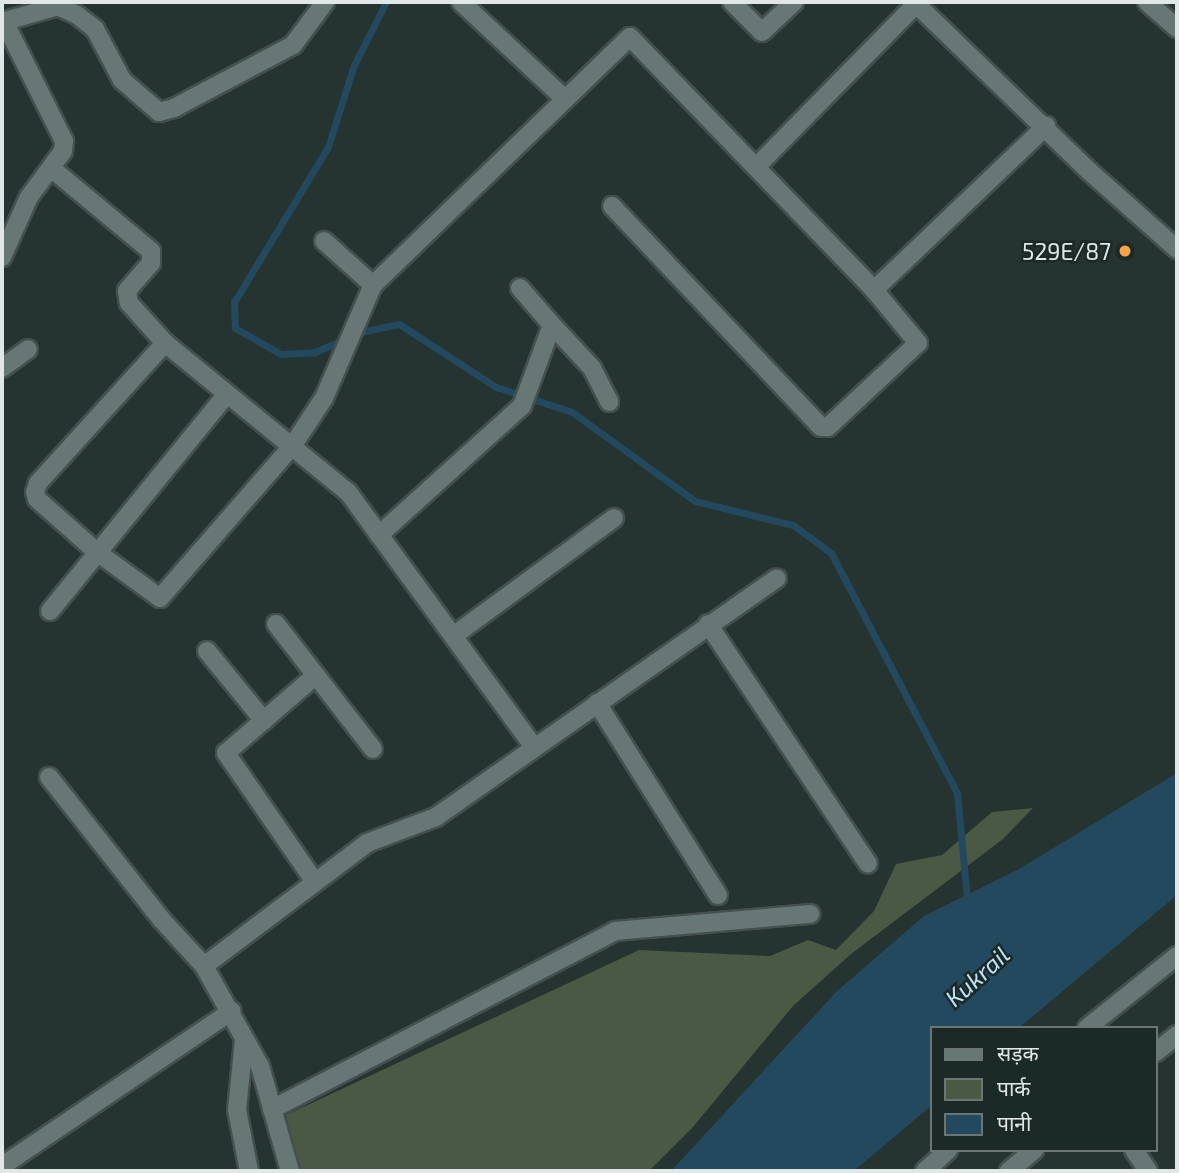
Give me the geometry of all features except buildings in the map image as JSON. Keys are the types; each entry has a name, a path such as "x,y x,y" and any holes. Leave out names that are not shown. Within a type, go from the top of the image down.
{"street":[{"path":"2,257 29,197 51,168 64,141 3,21 58,6 77,15 95,29 122,80 159,112 174,108 293,45 325,2"},
{"path":"461,2 564,98"},
{"path":"732,2 761,32 794,2"},
{"path":"1147,2 1177,28"},
{"path":"757,166 915,3 1046,126 1089,171 1177,249"},
{"path":"165,343 38,483 35,492 37,499 97,552 160,598 293,445 350,344 373,285 625,39 636,39 874,290 918,343 828,427 821,427 612,206"},
{"path":"874,290 1046,126"},
{"path":"51,168 151,251 151,263 126,299 165,343 348,492 456,635 534,747"},
{"path":"324,241 373,285"},
{"path":"520,288 592,368 609,402"},
{"path":"379,535 522,406 552,326"},
{"path":"2,368 28,349"},
{"path":"50,611 227,394"},
{"path":"456,635 614,518"},
{"path":"204,966 368,843 436,817 777,578"},
{"path":"276,624 373,749"},
{"path":"708,624 869,864"},
{"path":"207,651 264,721"},
{"path":"315,882 226,754 316,675"},
{"path":"597,703 718,895"},
{"path":"49,777 161,919 204,966 232,1011 244,1040 260,1066 290,1171"},
{"path":"272,1109 615,931 810,914"},
{"path":"1090,1026 1177,956"},
{"path":"2,1166 232,1011"},
{"path":"1158,1050 1177,1035"},
{"path":"244,1040 237,1110 249,1171"},
{"path":"925,1171 946,1152"},
{"path":"1009,1171 1032,1152"},
{"path":"1134,1152 1148,1171"}],"green space":[{"path":"1033,808 1003,839 851,954 793,1006 693,1127 649,1171 299,1171 286,1115 639,950 770,956 808,940 836,950 874,911 896,864 942,855 992,812"}],"water":[{"name":"Kukrail","path":"1177,773 1177,895 1021,1026 930,1026 930,1107 854,1171 671,1171 837,991 924,916 1019,869"}],"waterway":[{"path":"386,2 354,65 328,147 234,302 235,328 281,354 315,352 361,332 399,324 496,387 572,412 695,501 793,525 831,553 957,793 967,899"}],"place":[{"name":"529E/87","path":"1125,251"}]}
